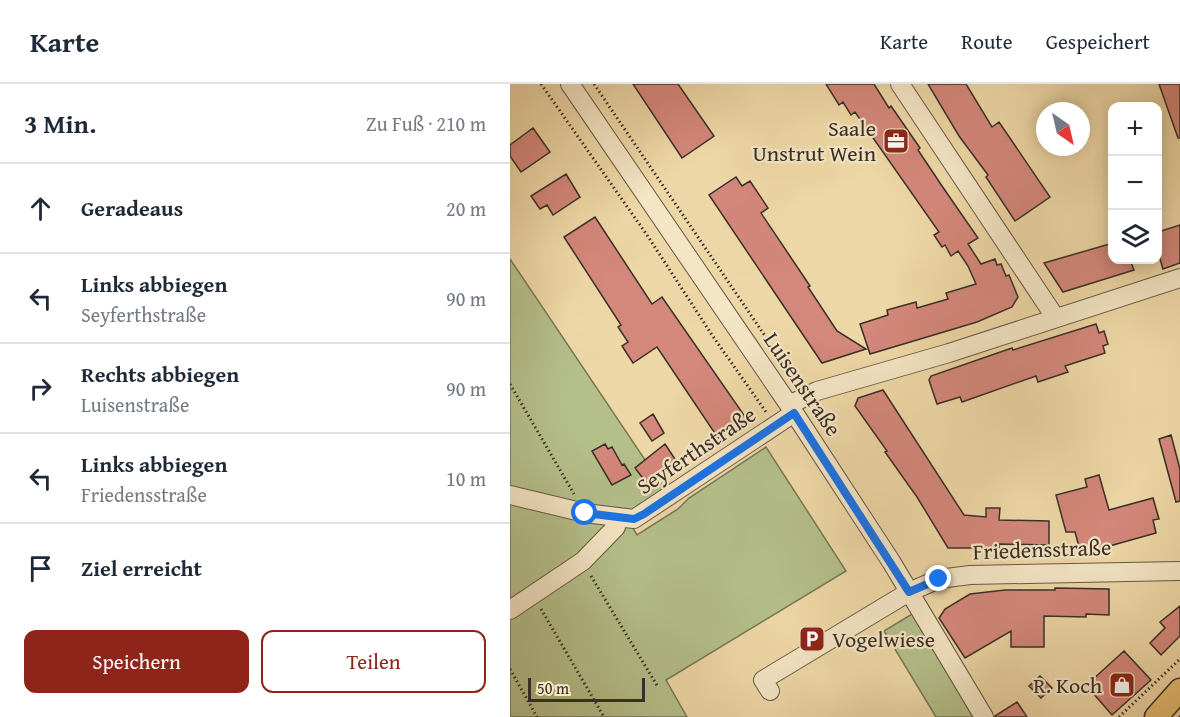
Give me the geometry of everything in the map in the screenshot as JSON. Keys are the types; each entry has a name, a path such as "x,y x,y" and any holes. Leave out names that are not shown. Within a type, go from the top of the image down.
{"main road":[{"path":"1156,717 1180,690"}],"street":[{"name":"Luisenstraße","path":"570,84 796,404 984,717"},
{"path":"900,84 1055,317"},
{"name":"Seyferthstraße","path":"619,523 644,514 776,425 796,404 1055,317 1180,278"},
{"path":"510,495 619,523 583,561 510,610"},
{"name":"Friedensstraße","path":"770,691 762,680 909,592 939,579 970,575 1180,571"}],"path":[{"path":"541,84 776,425"},
{"path":"594,84 796,404"},
{"path":"510,384 585,513"},
{"path":"583,561 658,687"},
{"path":"533,595 604,717"},
{"path":"1119,717 1180,659"},
{"path":"510,669 537,717"}],"green space":[{"path":"510,259 668,494 628,520 637,535 766,447 846,571 666,680 687,717 510,717"},
{"path":"912,614 973,717 936,717 884,631"}],"building":[{"path":"633,84 678,84 714,136 682,158"},
{"path":"826,84 874,84 889,108 891,106 920,148 918,150 978,238 968,244 981,264 995,259 997,265 1001,264 1006,276 1009,275 1018,297 1012,307 977,322 870,354 860,324 888,315 887,310 916,302 917,308 948,299 946,293 976,284 958,251 951,256 945,245 942,247 934,235 939,232 855,112 851,115 843,102 839,105"},
{"path":"928,84 966,84 992,127 999,122 1050,197 1015,221 986,177 988,175 959,136"},
{"path":"1159,84 1180,84 1180,138 1178,138"},
{"path":"533,128 550,152 521,172 510,156 510,145"},
{"path":"566,174 580,197 553,215 547,205 540,209 531,196"},
{"path":"736,177 742,186 750,181 768,208 761,213 837,331 866,349 822,363 709,195"},
{"path":"595,217 652,304 662,297 746,418 718,438 657,347 633,363 622,346 628,342 618,327 621,325 564,237"},
{"path":"1180,225 1180,263 1163,269 1162,264 1162,231"},
{"path":"1108,244 1108,264 1132,264 1134,270 1063,292 1044,263"},
{"path":"1096,324 1099,333 1104,331 1108,344 1103,346 1105,353 1065,366 1068,372 1038,382 1036,376 962,402 960,397 937,404 929,380 931,376 1012,348 1013,350"},
{"path":"883,390 964,515 986,517 986,508 1000,508 999,520 1049,521 1049,545 999,544 999,548 948,548 917,497 885,452 887,451 855,406 858,398"},
{"path":"653,414 664,433 652,441 640,423"},
{"path":"1171,435 1180,469 1180,501 1176,502 1159,439"},
{"path":"605,444 608,449 612,447 622,465 624,464 631,475 612,485 592,451"},
{"path":"665,444 677,462 648,485 635,468"},
{"path":"1099,475 1109,510 1153,498 1159,519 1153,520 1156,533 1081,554 1075,532 1066,532 1056,495 1087,487 1085,479"},
{"path":"1055,588 1109,589 1109,615 1044,616 1044,647 1011,647 1011,631 965,658 939,618 945,609 970,594 1005,590 1055,590"},
{"path":"1180,606 1180,636 1161,655 1150,643 1165,628 1160,622"},
{"path":"1124,651 1151,680 1112,715 1092,692 1097,688 1091,681"},
{"path":"1040,676 1052,688 1041,698 1029,686"},
{"path":"1017,702 1027,717 995,717 995,716"}],"place":[{"name":"Saale Unstrut Wein","path":"896,141"},
{"name":"Vogelwiese","path":"812,639"},
{"name":"R. Koch","path":"1122,685"}],"route":[{"path":"585,513 634,519 794,413 909,592 939,579"}]}
